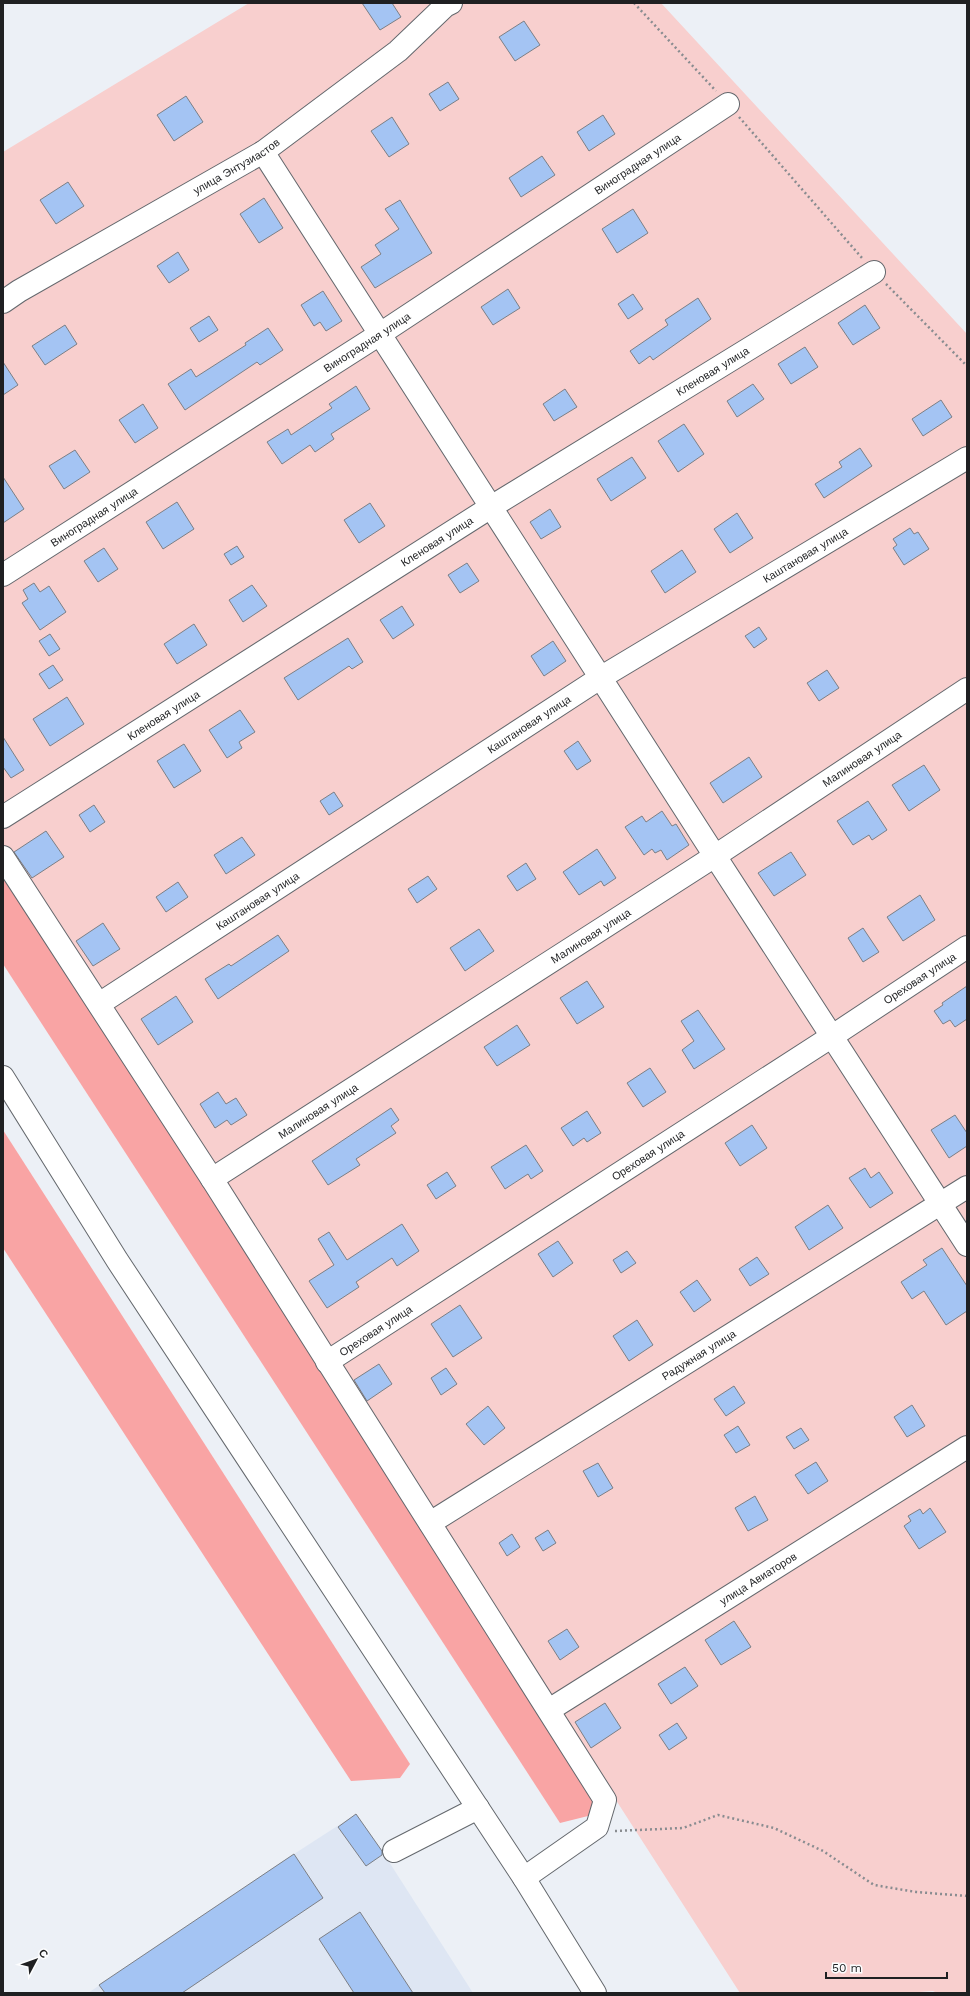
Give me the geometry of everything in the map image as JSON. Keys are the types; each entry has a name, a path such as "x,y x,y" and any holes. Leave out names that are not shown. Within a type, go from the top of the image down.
{"street":[{"name":"улица Энтузиастов","path":"3,302 19,291 263,152 398,51 451,3"},
{"name":"Виноградная улица","path":"3,574 380,334 728,104"},
{"path":"263,152 714,856 967,1245"},
{"name":"Кленовая улица","path":"3,817 491,507 874,272"},
{"name":"Каштановая улица","path":"99,1004 600,678 967,458"},
{"name":"Малиновая улица","path":"212,1179 714,856 967,689"},
{"path":"3,857 212,1179 606,1800 597,1826 524,1878"},
{"name":"Ореховая улица","path":"327,1362 831,1037 967,947"},
{"path":"3,1077 117,1260 524,1878 595,1993"},
{"name":"Радужная улица","path":"430,1523 967,1187"},
{"name":"улица Авиаторов","path":"549,1710 967,1447"},
{"path":"394,1851 478,1808"}],"path":[{"path":"634,3 728,104 874,272 967,366"},
{"path":"597,1826 612,1831 683,1828 718,1815 774,1828 823,1850 874,1885 916,1892 967,1896"}],"shaded area":[{"path":"249,3 661,3 967,334 967,1993 937,1993 933,1991 906,1993 740,1993 3,847 3,152"},
{"path":"3,864 605,1800 592,1815 560,1823 3,964"},
{"path":"3,1130 410,1764 400,1778 351,1781 3,1248"},
{"path":"356,1814 384,1854 473,1993 88,1993 294,1854"}],"building":[{"path":"362,3 392,3 401,17 380,30"},
{"path":"524,21 540,45 515,61 499,37"},
{"path":"448,82 459,99 440,111 429,94"},
{"path":"186,96 203,122 174,141 157,115"},
{"path":"603,115 615,134 589,151 577,132"},
{"path":"392,117 409,144 389,157 371,131"},
{"path":"542,156 555,175 521,197 509,178"},
{"path":"68,182 84,206 56,224 40,200"},
{"path":"264,198 283,228 259,243 240,214"},
{"path":"400,200 432,253 375,288 361,267 381,254 375,245 399,229 385,209"},
{"path":"633,209 648,233 617,253 602,229"},
{"path":"178,252 189,270 169,283 157,266"},
{"path":"508,289 520,308 493,325 481,307"},
{"path":"323,291 342,321 326,331 320,322 314,326 301,305"},
{"path":"633,294 643,309 628,319 618,304"},
{"path":"698,298 711,319 653,360 650,356 639,364 630,351 668,325 665,320"},
{"path":"865,305 880,328 853,345 838,323"},
{"path":"209,316 218,330 199,342 190,328"},
{"path":"65,325 77,344 45,365 32,346"},
{"path":"268,328 283,350 260,365 257,362 185,410 168,384 191,369 196,377 246,345 245,343"},
{"path":"805,347 818,367 791,384 778,364"},
{"path":"3,362 18,385 3,395"},
{"path":"753,384 764,399 737,417 727,401"},
{"path":"356,386 370,409 331,434 334,439 315,452 310,445 282,464 267,442 288,429 291,435 332,408 329,404"},
{"path":"565,389 577,407 554,421 543,404"},
{"path":"941,400 952,417 923,436 912,419"},
{"path":"143,404 158,428 135,443 119,420"},
{"path":"684,424 704,454 678,472 658,441"},
{"path":"860,448 872,466 824,498 815,484 842,467 839,462"},
{"path":"75,450 90,472 64,489 49,466"},
{"path":"632,457 646,478 611,501 597,479"},
{"path":"3,477 24,509 3,523"},
{"path":"177,502 194,529 163,549 146,522"},
{"path":"370,503 385,526 359,543 344,520"},
{"path":"550,509 561,527 541,539 530,522"},
{"path":"737,513 753,538 730,553 714,529"},
{"path":"910,528 914,534 918,532 929,549 904,565 893,548 897,545 893,539"},
{"path":"237,546 244,557 231,565 224,554"},
{"path":"104,548 118,569 98,582 84,561"},
{"path":"682,550 696,572 665,593 651,571"},
{"path":"467,563 479,581 460,593 448,575"},
{"path":"34,583 40,592 49,586 66,612 40,630 22,603 28,599 23,590"},
{"path":"252,585 267,606 243,622 229,600"},
{"path":"402,606 414,625 393,639 380,620"},
{"path":"194,624 207,645 177,664 164,644"},
{"path":"759,627 767,639 754,648 745,636"},
{"path":"50,634 60,649 49,656 39,641"},
{"path":"348,638 363,662 352,669 349,666 298,700 284,678"},
{"path":"553,641 566,661 544,676 531,656"},
{"path":"53,665 63,680 49,689 39,674"},
{"path":"827,670 839,688 819,701 807,683"},
{"path":"67,697 84,724 50,746 33,719"},
{"path":"240,710 255,732 239,742 242,748 227,758 209,730"},
{"path":"3,737 24,770 11,778 3,767"},
{"path":"578,741 591,761 577,770 564,751"},
{"path":"184,744 201,771 174,788 157,761"},
{"path":"749,757 762,777 723,803 710,783"},
{"path":"924,765 940,790 909,811 892,785"},
{"path":"334,792 343,806 329,815 320,801"},
{"path":"868,801 887,830 872,840 869,835 853,845 837,821"},
{"path":"94,805 105,822 90,832 79,815"},
{"path":"662,811 672,826 676,824 689,845 667,860 661,850 655,853 652,849 644,855 625,827 642,816 646,822"},
{"path":"46,831 64,857 32,878 14,852"},
{"path":"242,837 255,855 226,874 214,855"},
{"path":"597,849 616,878 604,886 601,881 579,895 563,872"},
{"path":"791,852 806,875 774,896 758,873"},
{"path":"526,863 536,879 517,891 507,876"},
{"path":"428,876 437,889 417,903 408,889"},
{"path":"178,882 188,897 166,912 156,897"},
{"path":"920,895 935,920 903,941 887,917"},
{"path":"103,923 120,949 93,966 76,941"},
{"path":"863,928 879,952 863,962 848,938"},
{"path":"479,929 494,951 465,971 450,948"},
{"path":"278,935 289,951 218,999 205,979 229,964 231,966"},
{"path":"587,981 604,1007 577,1024 560,998"},
{"path":"967,986 967,1019 955,1027 950,1020 943,1024 934,1011 943,1005 942,1003"},
{"path":"176,996 193,1022 158,1045 141,1019"},
{"path":"698,1010 725,1049 694,1069 682,1050 694,1041 681,1021"},
{"path":"517,1025 530,1045 497,1066 484,1047"},
{"path":"650,1068 666,1092 643,1107 627,1083"},
{"path":"218,1092 226,1104 236,1098 247,1115 231,1125 227,1120 215,1128 200,1104"},
{"path":"391,1108 399,1120 391,1126 396,1133 356,1159 360,1165 328,1185 312,1161"},
{"path":"587,1111 601,1133 587,1142 584,1138 573,1146 561,1128"},
{"path":"955,1115 967,1133 967,1146 949,1158 931,1130"},
{"path":"752,1125 767,1148 740,1166 725,1143"},
{"path":"526,1145 543,1171 531,1179 528,1174 505,1189 491,1167"},
{"path":"865,1168 871,1178 879,1172 893,1193 870,1208 849,1178"},
{"path":"447,1172 456,1186 436,1199 427,1185"},
{"path":"828,1205 843,1228 809,1250 795,1227"},
{"path":"402,1224 419,1251 397,1266 392,1258 356,1282 359,1287 327,1308 309,1281 334,1265 318,1239 329,1232 347,1260"},
{"path":"558,1241 573,1263 553,1277 538,1254"},
{"path":"942,1248 967,1286 967,1311 946,1325 924,1291 912,1299 901,1282 927,1265 923,1260"},
{"path":"627,1251 636,1263 621,1273 613,1260"},
{"path":"757,1257 769,1274 750,1286 739,1269"},
{"path":"697,1280 711,1300 694,1312 680,1292"},
{"path":"460,1305 482,1338 453,1357 431,1324"},
{"path":"637,1320 653,1345 629,1361 613,1336"},
{"path":"379,1364 392,1384 367,1401 354,1380"},
{"path":"446,1368 457,1384 441,1395 431,1378"},
{"path":"734,1386 745,1403 726,1416 714,1399"},
{"path":"912,1405 925,1426 907,1437 894,1417"},
{"path":"488,1406 505,1428 484,1445 466,1424"},
{"path":"738,1426 750,1445 736,1453 724,1435"},
{"path":"801,1428 809,1440 794,1449 786,1437"},
{"path":"816,1462 828,1481 808,1494 795,1475"},
{"path":"598,1463 613,1488 598,1497 583,1471"},
{"path":"755,1496 768,1520 748,1531 735,1508"},
{"path":"930,1508 946,1532 919,1549 904,1526 911,1521 908,1516 920,1509 923,1514"},
{"path":"548,1530 556,1543 543,1551 535,1538"},
{"path":"512,1534 520,1547 507,1556 499,1543"},
{"path":"734,1621 751,1647 721,1665 705,1640"},
{"path":"567,1629 579,1647 560,1660 548,1641"},
{"path":"685,1667 698,1686 671,1704 658,1684"},
{"path":"605,1703 621,1728 591,1748 575,1722"},
{"path":"677,1723 687,1738 669,1750 659,1735"},
{"path":"356,1814 382,1851 382,1855 366,1866 338,1827"},
{"path":"294,1854 323,1898 182,1993 105,1993 99,1985"},
{"path":"360,1912 413,1993 354,1993 319,1939"}]}
